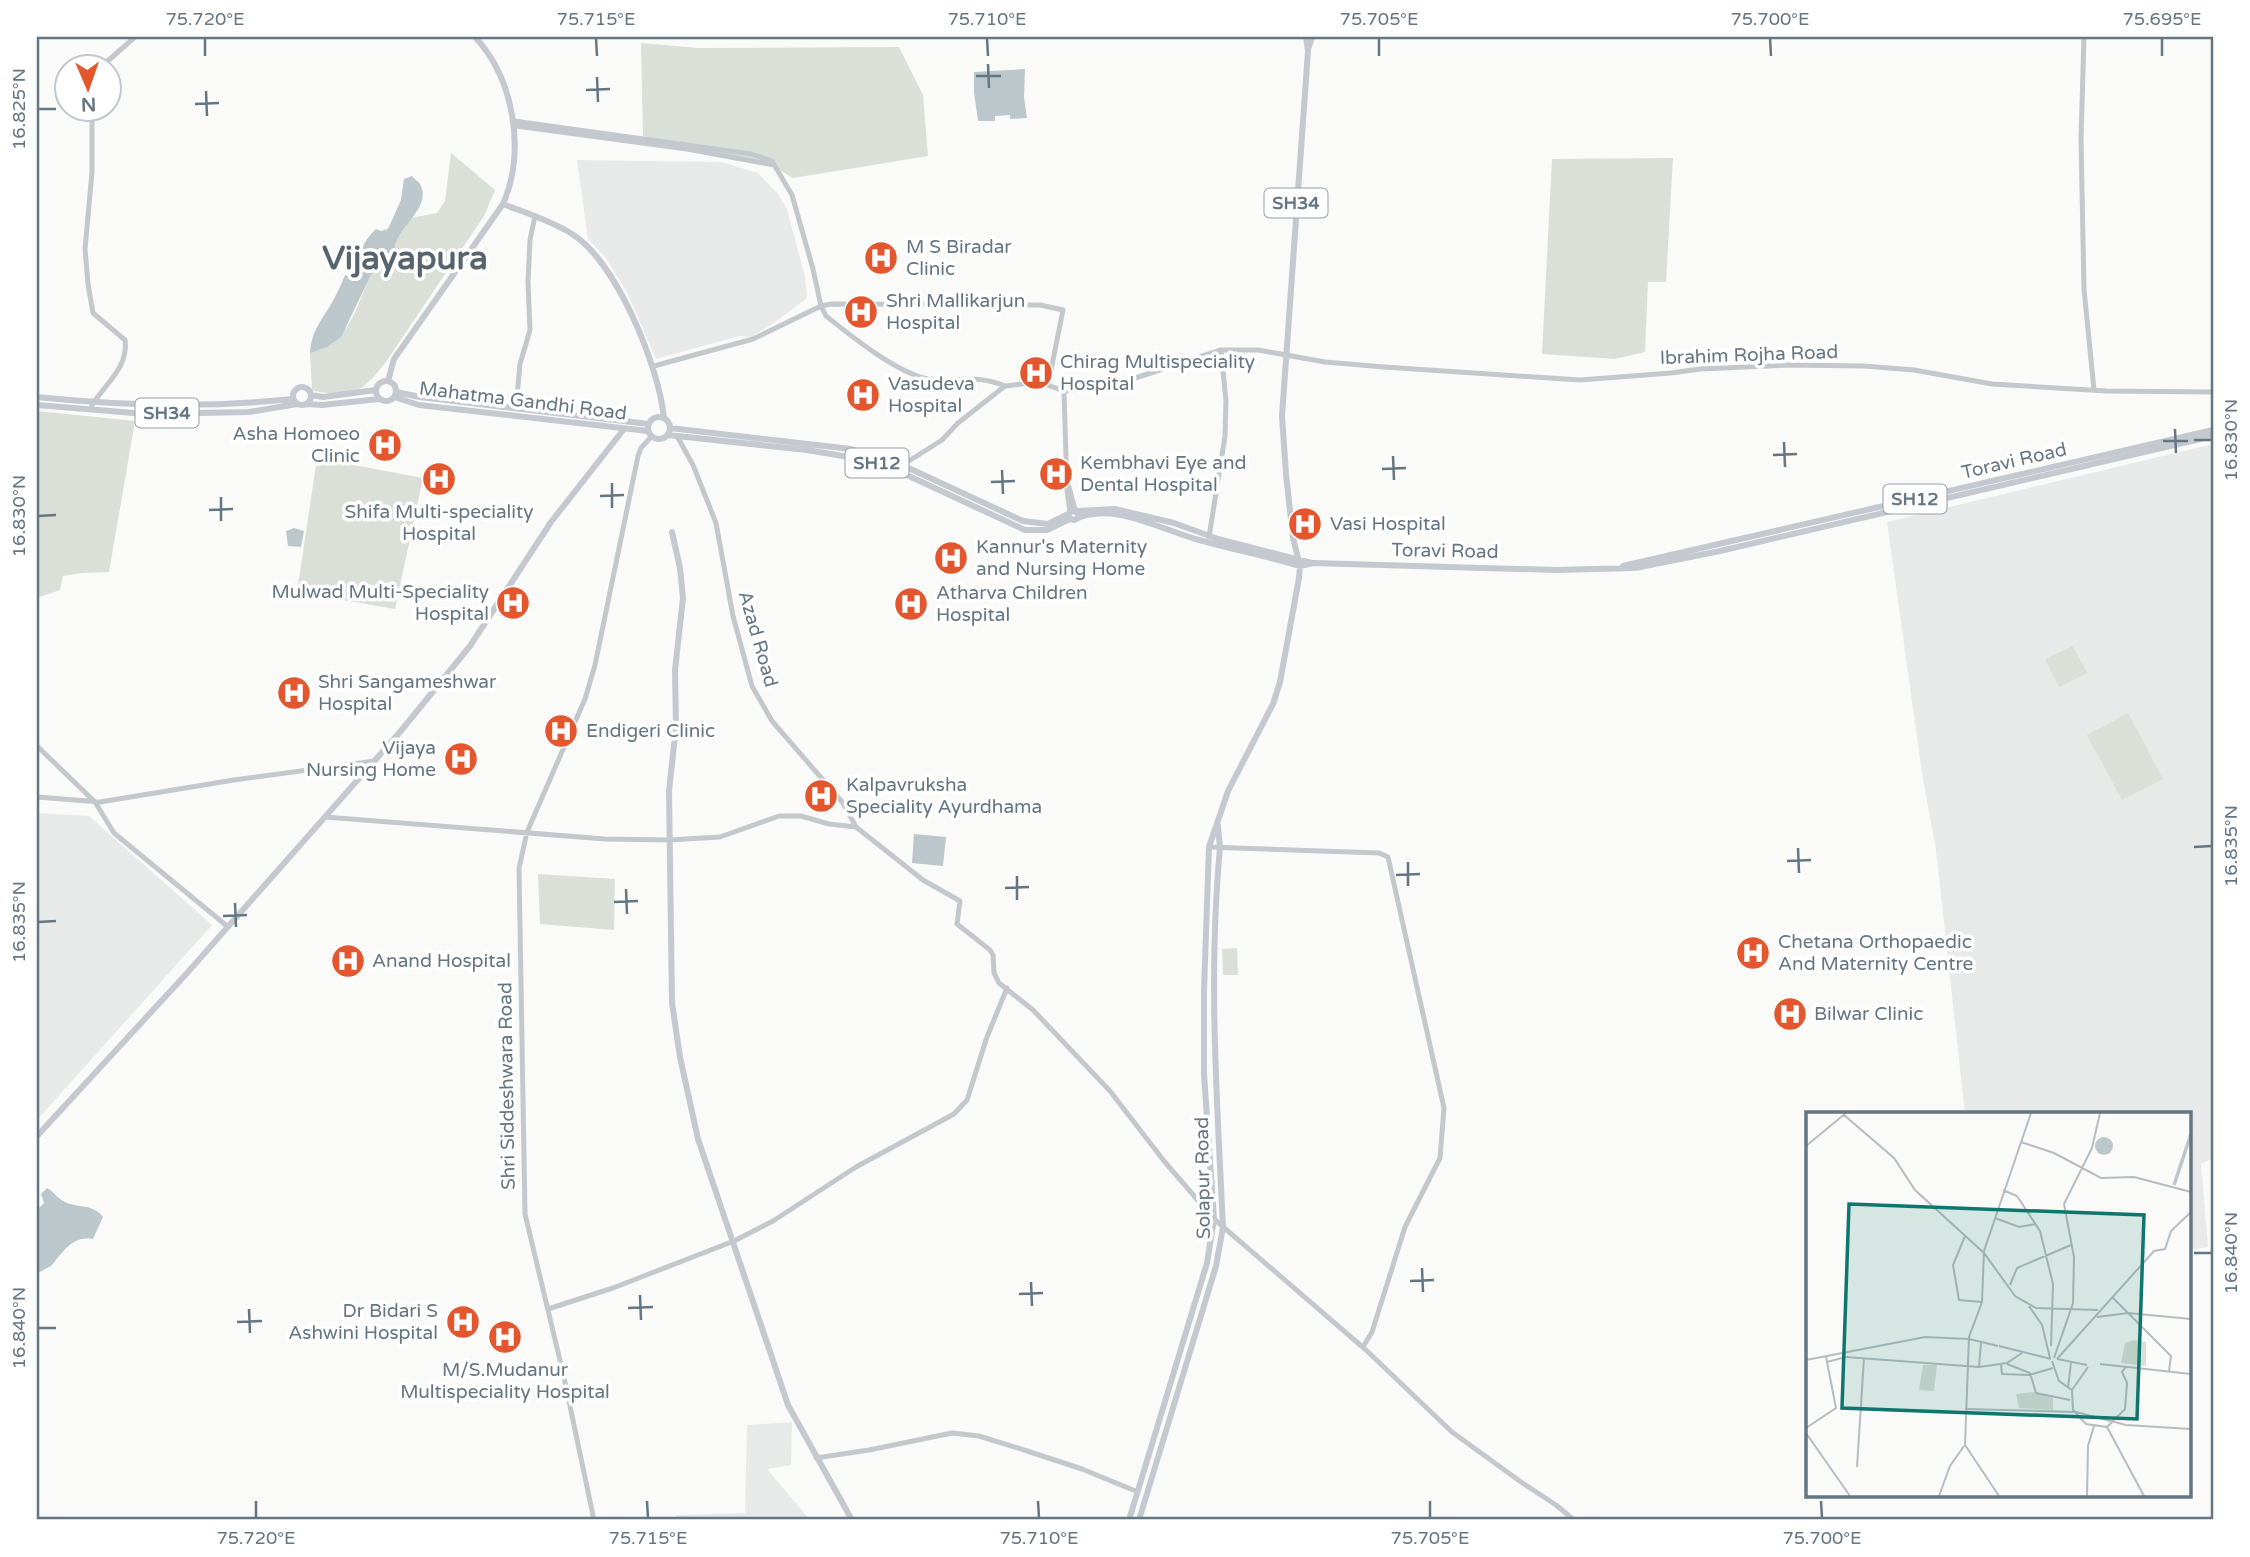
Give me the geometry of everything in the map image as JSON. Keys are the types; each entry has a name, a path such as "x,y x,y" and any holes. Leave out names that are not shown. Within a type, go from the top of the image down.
{"main road":[{"path":"395,394 394,385 388,381 394,359 503,204 512,173 516,148 515,124 507,96 487,50 475,37"},
{"name":"SH34","path":"1306,37 1308,51"},
{"name":"SH34","path":"1299,562 1290,513 1282,438 1282,396 1308,51 1312,37"},
{"path":"503,204 573,234 602,264 620,293 654,366 669,431"},
{"name":"SH34","path":"295,401 295,390 299,388 309,390 311,395 323,397 376,390 379,383 388,381"},
{"path":"376,390 379,399"},
{"name":"SH34","path":"37,397 146,405 295,401 322,405 379,399 388,401 395,394"},
{"name":"Mahatma Gandhi Road","path":"395,394 516,408 650,430"},
{"name":"Mahatma Gandhi Road","path":"395,394 419,405 650,430"},
{"path":"307,404 311,395"},
{"name":"SH34","path":"37,405 146,414 249,411 295,401"},
{"name":"SH34","path":"664,418 655,418 650,430 660,439 669,431"},
{"path":"37,1136 188,972 375,761 462,657 551,522 624,429"},
{"name":"Toravi Road","path":"1618,568 1633,562 2213,430"},
{"name":"SH12","path":"669,431 778,439 851,450 902,465 1023,521 1048,524 1073,514 1115,509 1158,518 1209,537 1299,562"},
{"name":"SH12","path":"669,431 677,436 867,460 896,470 1025,530 1047,530 1073,514 1120,516 1159,525 1203,541 1299,562"},
{"name":"Toravi Road","path":"1299,562 1556,570 1635,568 1720,551 2213,436"},
{"path":"672,531 683,598 675,670 676,727 669,791 672,1003 680,1057 698,1139 788,1405 852,1520"},
{"name":"Solapur Road","path":"1129,1520 1207,1263 1214,1219 1204,1074 1209,847 1228,791 1273,704 1280,682 1299,562"},
{"name":"Solapur Road","path":"1139,1520 1216,1266 1223,1227 1214,1074 1214,991 1220,848 1218,824"}],"street":[{"path":"118,52 135,37"},
{"path":"2084,37 2081,139 2084,289 2094,390"},
{"path":"88,410 118,371 127,353 125,340 93,313 88,284 85,249 92,172 92,122"},
{"path":"515,124 751,154 772,161 792,195 821,306 826,316 906,373 931,379 985,379 1005,386 1039,382 1064,391 1067,485 1073,514"},
{"path":"516,408 520,364 530,330 528,282 530,240 535,216"},
{"path":"654,366 753,340 821,306 831,304 1040,305 1063,310 1048,385"},
{"path":"1209,537 1226,436 1222,350"},
{"name":"Ibrahim Rojha Road","path":"1064,391 1124,382 1222,350 1258,350 1325,362 1580,380 1700,369 1788,365 1864,366 1914,370 1992,384 2094,390 2213,392"},
{"path":"896,470 942,440 958,423 1005,386"},
{"name":"Shri Siddeshwara Road","path":"594,1520 525,1214 520,864 527,832 585,699 595,665 638,456 650,430"},
{"name":"Azad Road","path":"677,436 693,465 716,523 733,616 752,686 772,721 843,803 856,827"},
{"path":"37,746 95,802 114,833 227,926"},
{"path":"37,797 95,802 375,761"},
{"path":"325,817 605,839 720,837 787,815 856,827 923,880 960,901 957,924 990,950 996,978 1033,1010 1110,1091 1164,1161 1214,1219 1363,1347 1452,1432 1574,1520"},
{"path":"1209,847 1379,853 1388,857 1445,1120 1440,1158 1405,1227 1372,1332 1363,1347"},
{"path":"548,1309 734,1241 773,1221 865,1161 962,1108 1007,988"},
{"path":"816,1458 952,1433 979,1436 1018,1448 1082,1469 1138,1492"}],"shaded area":[{"path":"641,43 698,48 899,47 923,95 928,156 793,178 766,162 643,136"},
{"path":"1025,69 1024,97 1027,118 1010,119 1010,115 995,116 995,121 978,121 974,72"},
{"path":"451,153 495,190 484,216 386,362 369,382 347,393 312,390 310,353 335,340 350,322 371,275 379,262 395,248 396,239 411,218 437,213 445,201"},
{"path":"1673,158 1666,282 1648,282 1645,352 1615,359 1542,354 1552,159"},
{"path":"577,160 722,162 758,173 778,194 787,209 805,277 807,298 751,337 740,336 656,359 627,292 605,257 588,239"},
{"path":"412,176 420,184 423,193 418,209 401,233 395,248 379,261 341,337 327,347 310,353 312,339 345,275 354,275 363,246 370,235 376,229 388,229 401,200 404,179"},
{"path":"37,411 135,421 109,572 63,576 60,590 37,598"},
{"path":"2213,444 2213,1158 2201,1164 2208,1247 2190,1250 2190,1112 1965,1112 1936,850 1922,773 1887,522"},
{"path":"317,458 423,478 395,609 297,592"},
{"path":"294,528 304,531 301,547 288,546 286,531"},
{"path":"2073,646 2087,673 2059,687 2045,659"},
{"path":"2128,713 2163,779 2122,800 2087,735"},
{"path":"37,813 89,816 212,925 37,1120"},
{"path":"914,834 946,837 943,866 912,863"},
{"path":"538,874 615,879 614,930 540,924"},
{"path":"1237,948 1238,975 1223,975 1222,949"},
{"path":"47,1188 65,1202 94,1209 103,1217 93,1239 74,1242 52,1265 37,1274 37,1210 44,1203 41,1194"},
{"path":"792,1422 791,1465 767,1469 810,1520 676,1520 676,1515 745,1513 747,1425"}],"place":[{"name":"M S Biradar Clinic","path":"881,258"},
{"name":"Shri Mallikarjun Hospital","path":"861,312"},
{"name":"Chirag Multispeciality Hospital","path":"1036,373"},
{"name":"Vasudeva Hospital","path":"863,395"},
{"name":"Asha Homoeo Clinic","path":"385,445"},
{"name":"Kembhavi Eye and Dental Hospital","path":"1056,474"},
{"name":"Shifa Multi-speciality Hospital","path":"439,479"},
{"name":"Vasi Hospital","path":"1305,524"},
{"name":"Kannur's Maternity and Nursing Home","path":"951,558"},
{"name":"Mulwad Multi-Speciality Hospital","path":"513,603"},
{"name":"Atharva Children Hospital","path":"911,604"},
{"name":"Shri Sangameshwar Hospital","path":"294,693"},
{"name":"Endigeri Clinic","path":"561,731"},
{"name":"Vijaya Nursing Home","path":"461,759"},
{"name":"Kalpavruksha Speciality Ayurdhama","path":"821,796"},
{"name":"Chetana Orthopaedic And Maternity Centre","path":"1753,953"},
{"name":"Anand Hospital","path":"348,961"},
{"name":"Bilwar Clinic","path":"1790,1014"},
{"name":"Dr Bidari S Ashwini Hospital","path":"463,1322"},
{"name":"M/S.Mudanur Multispeciality Hospital","path":"505,1337"}],"district":[{"name":"Vijayapura","path":"405,258"}]}
